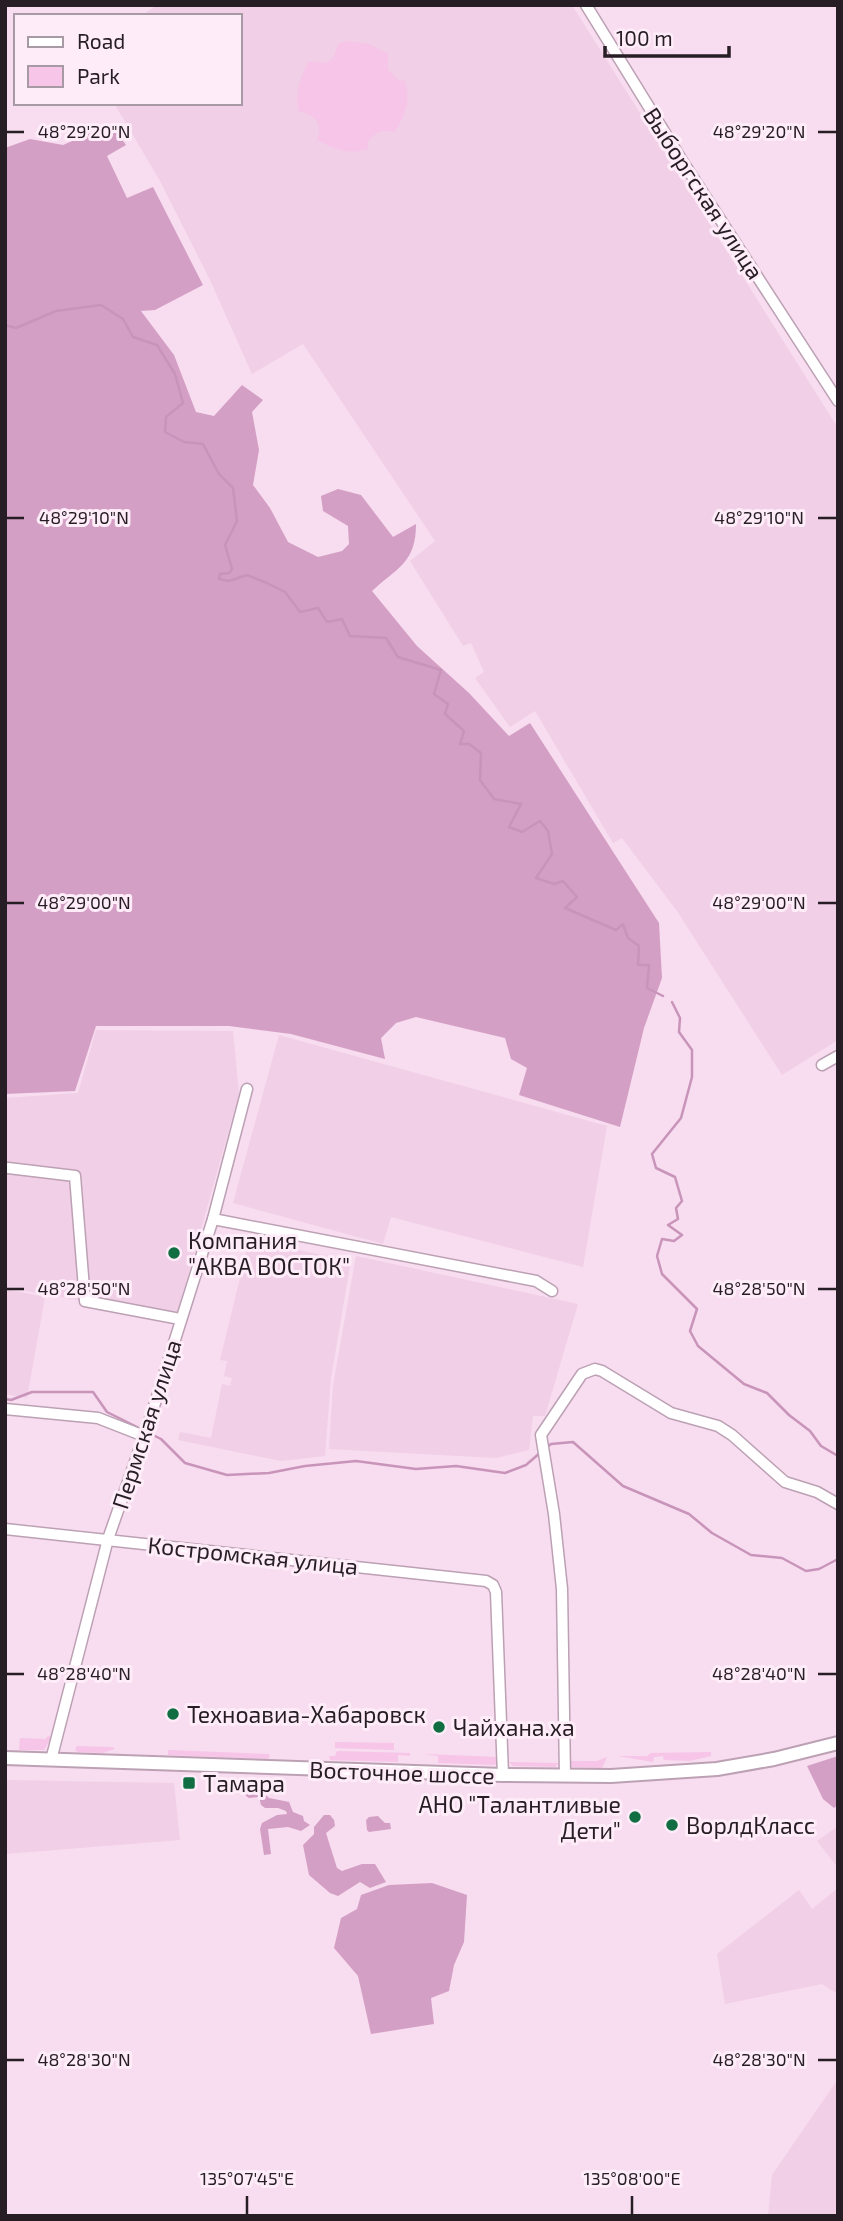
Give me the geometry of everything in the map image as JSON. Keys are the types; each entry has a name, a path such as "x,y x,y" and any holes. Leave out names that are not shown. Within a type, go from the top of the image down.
{"main road":[{"name":"Восточное шоссе","path":"5,1758 503,1775 639,1775 708,1770 774,1759 838,1743"}],"street":[{"name":"Выборгская улица","path":"586,5 681,159 838,401"},
{"path":"822,1065 838,1056"},
{"name":"Пермская улица","path":"51,1760 108,1539 213,1219 247,1089"},
{"path":"8,1168 75,1176 85,1301 180,1319"},
{"path":"213,1219 536,1281 552,1291"},
{"path":"565,1776 562,1589 554,1514 541,1435 582,1374 594,1369 602,1371 671,1413 718,1426 733,1435 785,1482 817,1492 838,1504"},
{"path":"5,1409 97,1418 144,1436"},
{"name":"Костромская улица","path":"5,1529 486,1581 496,1591 503,1775"}],"shaded area":[{"path":"157,5 572,5 838,428 838,1040 782,1075 677,911 622,838 613,843 535,711 510,727 475,678 484,672 471,643 463,646 410,561 435,541 303,344 252,374 210,280 160,181 115,105 242,105 242,14 144,14"},
{"path":"111,124 126,145 107,156 127,198 153,187 203,285 155,310 141,311 174,355 196,412 214,416 242,385 263,400 252,412 259,450 253,485 270,508 288,542 318,557 342,551 349,544 348,526 323,511 321,496 338,489 361,495 393,537 416,524 413,548 409,556 372,591 417,646 469,693 509,736 530,723 659,923 662,978 644,1028 620,1127 519,1095 527,1068 511,1059 505,1038 416,1017 396,1023 381,1038 385,1059 291,1034 229,1026 96,1026 75,1091 5,1094 5,148 30,139 63,145"},
{"path":"96,1030 233,1031 239,1094 176,1318 5,1287 5,1098 78,1093"},
{"path":"279,1035 607,1126 583,1267 391,1217 383,1244 233,1203"},
{"path":"249,1241 351,1260 331,1378 325,1456 281,1461 178,1440 180,1432 211,1438 222,1384 230,1386 232,1378 224,1376 227,1361 220,1360"},
{"path":"356,1256 578,1304 545,1416 533,1416 529,1450 496,1458 329,1449 333,1385"},
{"path":"5,1289 45,1297 27,1398 5,1394"},
{"path":"838,1756 838,1805 834,1808 823,1799 807,1766"},
{"path":"5,1780 174,1783 180,1840 5,1854"},
{"path":"258,1788 269,1798 289,1802 293,1812 303,1816 304,1821 310,1825 301,1831 288,1827 268,1829 271,1854 264,1855 260,1829 262,1823 277,1815 287,1814 278,1808 265,1808 259,1797 246,1796 245,1790"},
{"path":"324,1815 330,1815 334,1820 335,1826 326,1833 337,1868 342,1871 362,1864 375,1864 386,1882 370,1888 360,1882 338,1896 330,1893 309,1875 303,1845 314,1834 314,1827"},
{"path":"378,1816 385,1823 390,1823 391,1829 367,1830 366,1820"},
{"path":"838,1826 838,1868 817,1841"},
{"path":"432,1883 467,1895 464,1942 454,1965 449,1991 431,1998 434,2024 371,2034 358,1976 334,1948 341,1918 357,1909 361,1895 389,1885"},
{"path":"838,1888 838,1994 822,1984 725,2004 717,1954 799,1890 812,1909"},
{"path":"838,2079 838,2216 768,2216 772,2175"}],"green space":[{"path":"347,41 369,44 388,54 388,69 398,80 405,81 407,95 404,114 395,132 380,132 368,142 368,149 354,151 335,148 317,140 319,125 314,117 299,112 297,98 309,61 326,63 334,57 338,44"},
{"path":"52,1737 44,1750 19,1750 20,1738 45,1739"},
{"path":"335,1742 394,1743 394,1750 335,1748"},
{"path":"77,1746 115,1749 103,1753 78,1752 75,1750"},
{"path":"168,1750 270,1756 268,1759 168,1755"},
{"path":"337,1751 410,1753 410,1756 398,1755 398,1762 330,1760 329,1756 335,1756"},
{"path":"711,1752 711,1756 690,1761 664,1760 663,1756 654,1757 653,1762 618,1756 647,1756 651,1753"},
{"path":"424,1754 499,1758 495,1765 438,1763 438,1756"},
{"path":"607,1757 602,1768 570,1767 571,1761 597,1761"},
{"path":"509,1762 559,1763 555,1767 513,1766"}],"waterway":[{"path":"5,325 16,328 56,311 101,305 123,319 133,337 157,345 175,374 183,403 166,417 165,432 184,442 203,444 219,474 233,488 237,521 225,545 232,569 229,573 220,574 219,579 229,581 247,575 267,583 285,592 300,612 318,608 327,622 342,619 350,636 386,638 398,657 441,670 434,694 448,704 445,714 464,731 460,744 469,744 481,753 480,780 494,799 521,804 509,827 522,832 540,821 548,831 552,854 536,878 554,884 563,881 577,897 565,908 616,930 623,924 628,938 639,946 638,965 649,965 647,988 663,996"},
{"path":"672,1002 680,1018 679,1032 692,1050 692,1077 681,1118 652,1154 656,1168 675,1177 682,1201 676,1208 678,1219 668,1225 682,1235 674,1241 662,1239 657,1256 662,1274 697,1309 690,1331 698,1346 744,1384 767,1393 810,1431 821,1446 838,1456"},
{"path":"5,1399 11,1400 32,1392 93,1392 107,1412 143,1430"},
{"path":"149,1433 161,1439 185,1463 227,1475 269,1473 356,1461 416,1469 456,1466 505,1473 526,1465 541,1452"},
{"path":"546,1448 551,1444 573,1442 623,1486 689,1514 712,1533 751,1555 782,1558 806,1571 819,1569 838,1559"}],"place":[{"name":"Компания \"АКВА ВОСТОК\"","path":"174,1253"},
{"name":"Техноавиа-Хабаровск","path":"173,1714"},
{"name":"Чайхана.ха","path":"439,1727"},
{"name":"Тамара","path":"189,1783"},
{"name":"АНО \"Талантливые Дети\"","path":"635,1817"},
{"name":"ВорлдКласс","path":"672,1825"}]}
